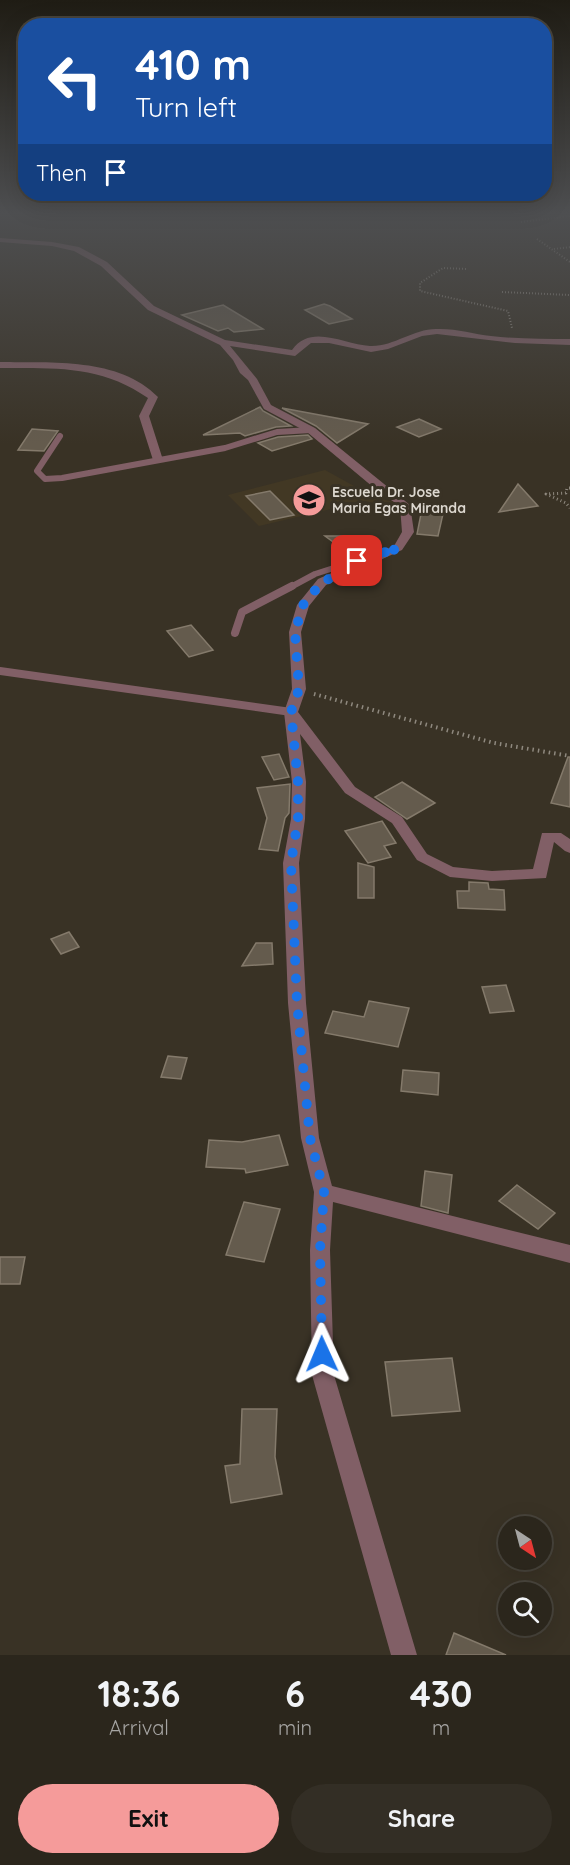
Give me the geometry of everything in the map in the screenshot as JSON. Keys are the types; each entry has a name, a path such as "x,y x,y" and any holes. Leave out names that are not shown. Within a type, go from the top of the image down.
{"street":[{"path":"131,289 151,308 223,343 237,359 243,371 252,379 267,407 311,430 383,490 405,505 408,532 398,548 322,582 303,605 295,632 299,689 291,712 298,782 298,819 291,863 297,1003 310,1138 324,1192 320,1250 322,1375 404,1655"},
{"path":"223,343 245,343 272,351 295,353 303,343 334,340 372,350 427,332 445,332 524,342 570,342"},
{"path":"0,365 80,366 110,372 138,384 153,397 144,416 158,460"},
{"path":"291,712 350,790 397,820 422,857 450,872 492,876 540,874 547,836 561,838 570,848"},
{"path":"324,1192 570,1254"}],"lane":[{"path":"60,436 38,471 45,479 225,448 277,432 311,430"},
{"path":"235,633 242,612 315,574 398,548"},
{"path":"0,671 291,712"}],"path":[{"path":"420,289 508,310 514,334 524,342"},
{"path":"502,292 570,294"},
{"path":"570,488 567,488 566,493 546,494 566,503 570,508"},
{"path":"299,689 494,743 570,756"}],"shaded area":[{"name":"Escuela Dr. Jose Maria Egas Miranda","path":"325,470 376,498 395,502 398,509 365,501 259,526 228,495"}],"building":[{"path":"324,304 352,319 329,324 305,310"},
{"path":"223,305 263,329 234,332 228,328 218,331 182,315"},
{"path":"260,407 263,411 291,426 276,427 245,436 240,433 203,435"},
{"path":"282,408 368,424 337,443 316,426"},
{"path":"419,419 441,429 419,437 397,427"},
{"path":"32,429 58,431 44,451 18,450"},
{"path":"308,435 312,439 272,451 258,443 278,437"},
{"path":"518,484 538,506 499,512"},
{"path":"270,491 294,515 270,520 246,496"},
{"path":"445,505 438,536 417,534 422,509"},
{"path":"325,536 351,536 370,550 351,555"},
{"path":"191,625 213,650 189,657 167,631"},
{"path":"279,754 289,777 274,780 262,757"},
{"path":"568,757 570,757 570,807 551,803"},
{"path":"402,782 435,803 407,819 375,797"},
{"path":"290,784 289,813 285,818 278,851 259,849 267,818 257,788"},
{"path":"382,821 396,843 384,846 391,857 368,863 345,831"},
{"path":"358,863 374,867 374,898 358,898"},
{"path":"469,882 488,883 489,889 504,890 505,910 458,908 457,891 469,891"},
{"path":"69,932 79,947 61,954 51,939"},
{"path":"256,943 272,943 273,964 242,966"},
{"path":"506,985 514,1011 490,1013 482,987"},
{"path":"369,1001 409,1008 398,1047 325,1033 333,1011 364,1017"},
{"path":"168,1056 187,1058 181,1079 161,1077"},
{"path":"403,1070 439,1073 438,1095 401,1091"},
{"path":"279,1135 288,1165 246,1173 245,1169 206,1167 209,1140 242,1142"},
{"path":"425,1171 452,1175 448,1213 421,1206"},
{"path":"517,1185 555,1213 538,1229 499,1201"},
{"path":"244,1202 280,1209 264,1262 226,1255"},
{"path":"0,1257 25,1257 20,1284 0,1284"},
{"path":"452,1358 460,1411 392,1416 385,1362"},
{"path":"242,1409 277,1409 275,1457 282,1494 231,1503 225,1466 240,1464"},
{"path":"454,1633 506,1655 446,1655"}],"place":[{"name":"Escuela Dr. Jose Maria Egas Miranda","path":"309,500"}],"route":[{"path":"322,1354 320,1250 324,1192 310,1138 297,1003 291,863 298,819 298,782 291,712 299,689 295,632 303,605 322,582 398,548 357,561"}]}
